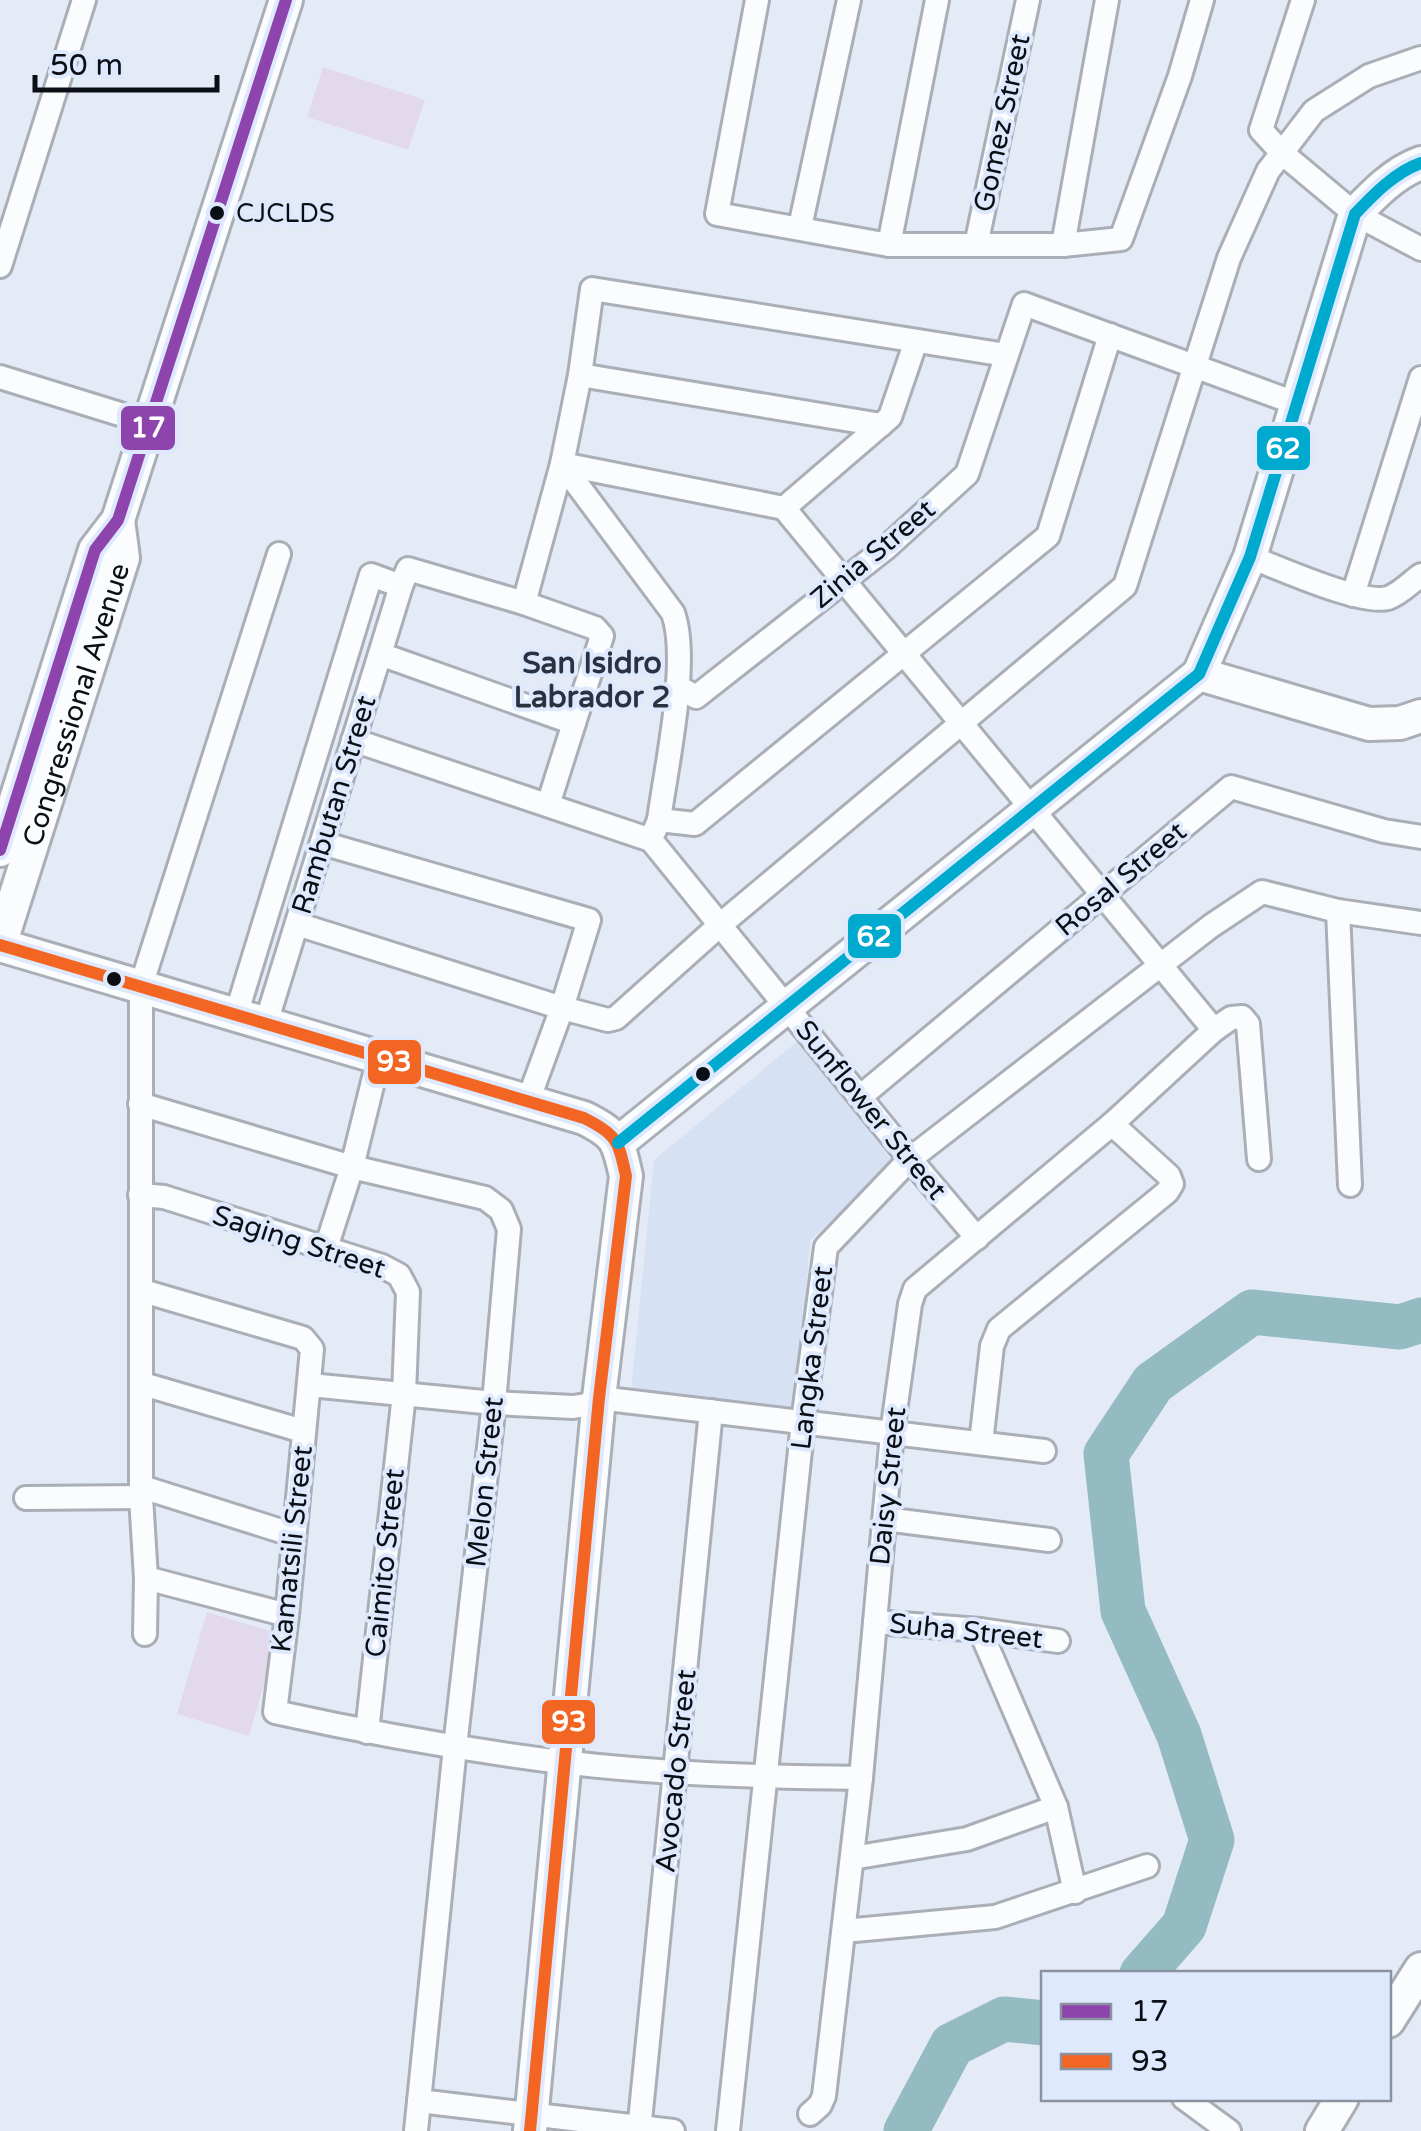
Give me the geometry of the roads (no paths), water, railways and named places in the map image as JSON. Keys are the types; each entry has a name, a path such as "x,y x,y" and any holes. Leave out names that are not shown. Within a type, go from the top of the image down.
{"street":[{"path":"0,266 84,0"},
{"name":"Congressional Avenue","path":"0,850 94,550 118,520 286,0"},
{"path":"757,0 717,214 890,246 1063,245 1121,239 1180,76 1202,0"},
{"path":"800,228 848,0"},
{"path":"890,246 937,0"},
{"name":"Gomez Street","path":"976,245 1028,0"},
{"path":"1063,245 1107,0"},
{"path":"1303,0 1261,130 1282,154 1355,214 1421,248"},
{"path":"297,924 562,1008 608,1020 616,1018 720,924 1125,586 1229,258 1268,170 1314,111 1369,76 1421,58"},
{"path":"618,1143 1198,674 1250,557 1355,214 1375,194 1421,163"},
{"path":"524,604 562,464 592,289 1006,355"},
{"name":"Zinia Street","path":"678,686 696,697 887,547 967,474 1024,304 1110,335"},
{"path":"354,740 548,805 655,830 696,824 1048,536 1110,335 1298,404"},
{"path":"784,508 890,417 916,340"},
{"path":"580,375 881,425"},
{"path":"0,377 149,423"},
{"path":"1353,595 1421,378"},
{"path":"562,464 784,508 1214,1030 1236,1016 1248,1024 1259,1160"},
{"path":"562,464 673,613 679,630 678,686 655,830"},
{"name":"Congressional Avenue","path":"0,945 124,558 118,520"},
{"path":"144,1634 141,986 279,554"},
{"path":"1250,557 1353,595 1376,599 1392,597 1421,574"},
{"path":"251,1019 372,575 401,586 408,569 594,628 602,636 548,805"},
{"name":"Rambutan Street","path":"251,1019 297,924 401,586"},
{"path":"380,654 574,724"},
{"path":"1198,674 1369,724 1400,723 1421,716"},
{"name":"Rosal Street","path":"860,1097 1231,787 1384,832 1421,837"},
{"name":"Sunflower Street","path":"655,830 720,924 977,1238"},
{"path":"322,842 590,920 528,1101"},
{"name":"Langka Street","path":"728,2131 803,1422 826,1247 910,1160 1210,926 1262,892 1338,911 1421,923"},
{"path":"1338,911 1350,1185"},
{"path":"0,945 584,1118 604,1128 618,1143 626,1176 599,1398 531,2123"},
{"name":"Daisy Street","path":"810,2114 824,2096 861,1778 892,1433 915,1290 1112,1124 1214,1030"},
{"path":"326,1248 352,1166 379,1057"},
{"name":"Melon Street","path":"140,1104 352,1166 485,1198 501,1210 509,1229 416,2131"},
{"path":"981,1443 992,1346 999,1329 1168,1192 1172,1184 1112,1124"},
{"name":"Saging Street","path":"140,1195 164,1197 382,1266 400,1276 408,1292 404,1394"},
{"name":"Kamatsili Street","path":"143,1291 303,1338 312,1349 275,1712 367,1732"},
{"path":"143,1384 303,1431"},
{"path":"310,1385 573,1407 599,1398 1044,1451"},
{"name":"Caimito Street","path":"367,1732 404,1394"},
{"name":"Avocado Street","path":"639,2129 712,1411"},
{"path":"26,1498 142,1492 294,1535"},
{"path":"884,1519 1049,1540"},
{"path":"146,1578 287,1615"},
{"name":"Suha Street","path":"875,1622 1058,1641"},
{"path":"980,1630 1056,1808 1076,1892"},
{"path":"367,1732 565,1762 765,1777 861,1778"},
{"path":"852,1858 967,1839 1056,1808"},
{"path":"844,1930 995,1917 1147,1866"},
{"path":"1391,2016 1421,1968"},
{"path":"419,2101 531,2123 673,2131"},
{"path":"1188,2101 1229,2131"},
{"path":"1322,2131 1340,2101"}],"waterway":[{"path":"1145,1971 1184,1926 1212,1840 1179,1735 1123,1611 1106,1454 1153,1383 1252,1312 1400,1327 1421,1320"},
{"path":"906,2131 952,2045 1004,2019 1041,2023"}],"place":[{"name":"CJCLDS","path":"217,213"}],"district":[{"name":"San Isidro Labrador 2","path":"592,680"}]}
